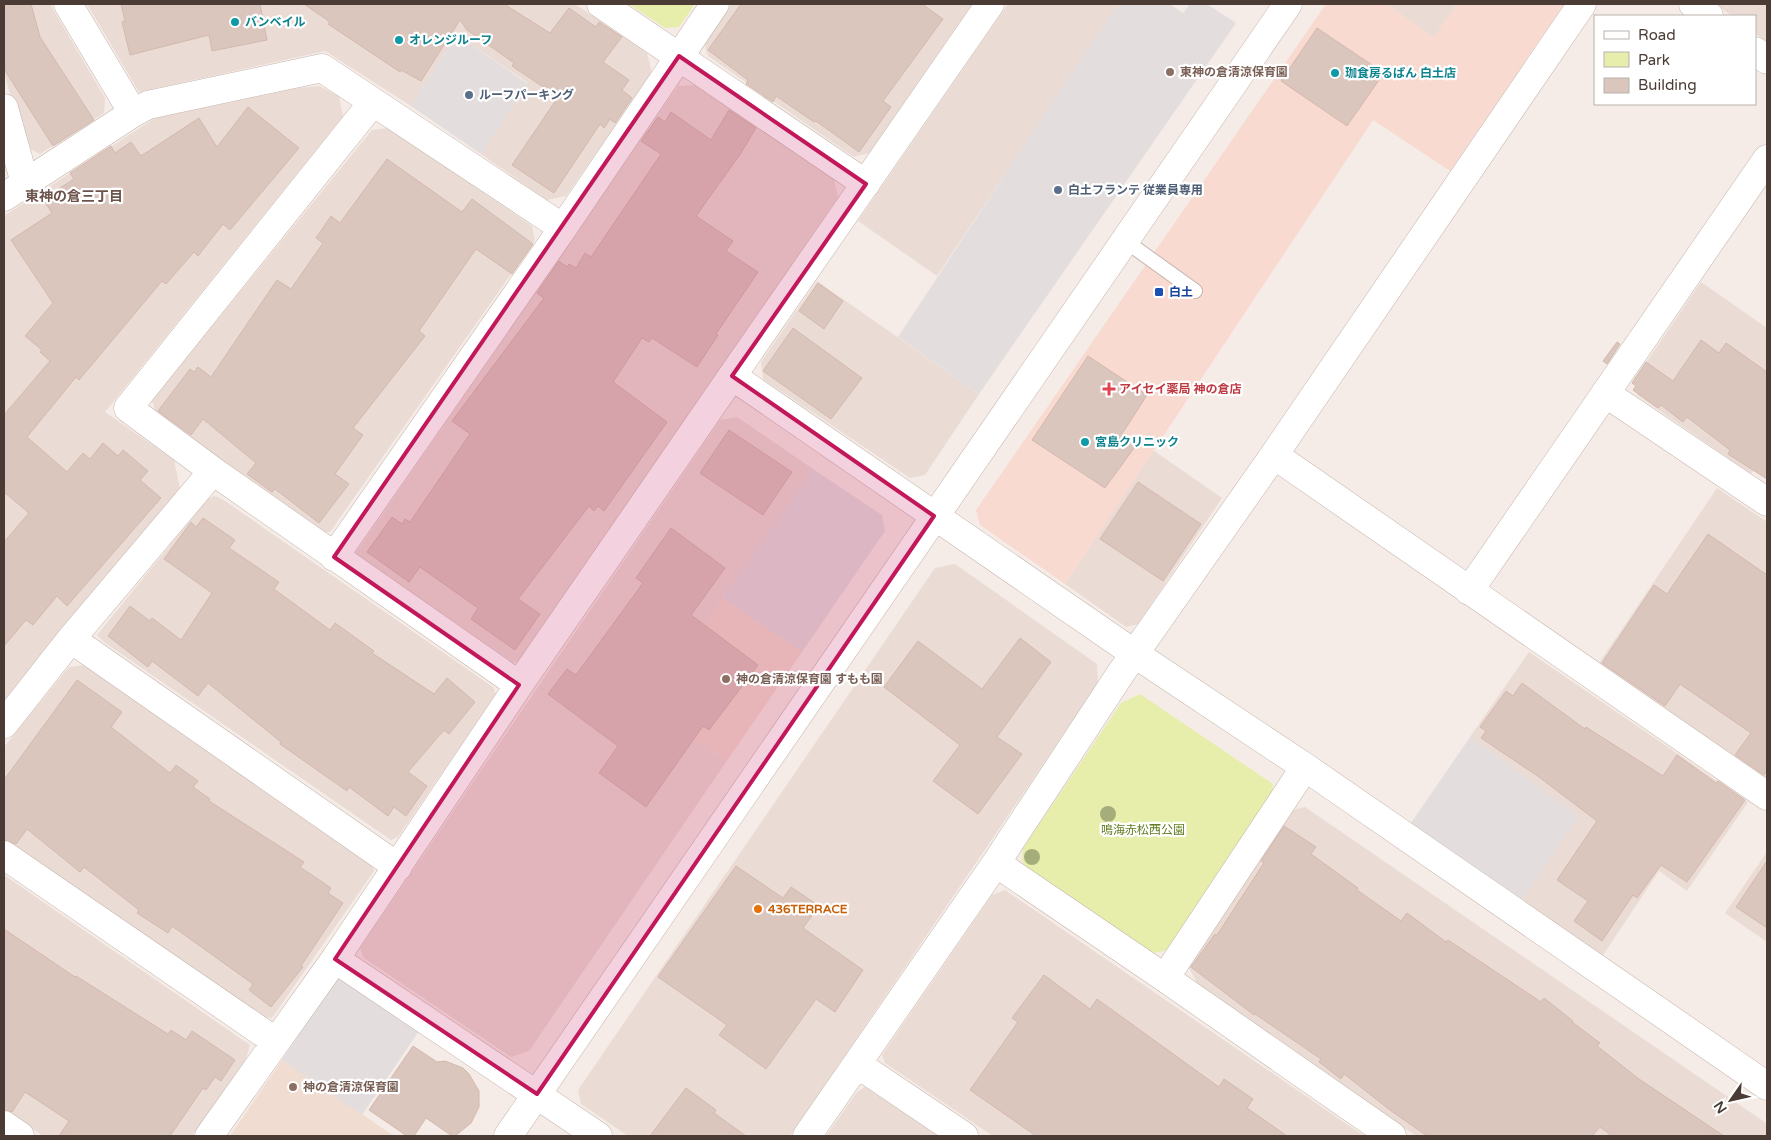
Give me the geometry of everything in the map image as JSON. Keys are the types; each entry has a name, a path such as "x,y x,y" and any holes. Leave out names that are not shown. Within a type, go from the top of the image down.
{"street":[{"path":"68,4 133,113"},
{"path":"601,4 866,184"},
{"path":"334,557 563,228 715,4"},
{"path":"209,1136 335,959 519,685 990,4"},
{"path":"508,1136 1288,4"},
{"path":"807,1136 996,863 1135,654 1274,455 1582,4"},
{"path":"1693,4 1708,15"},
{"path":"1756,52 1767,60"},
{"path":"4,108 14,190 148,105 322,68 563,228"},
{"path":"373,102 128,408 213,472 519,685"},
{"path":"1469,591 1767,160"},
{"path":"732,376 1767,1086"},
{"path":"1605,393 1767,502"},
{"path":"1274,455 1767,796"},
{"path":"4,724 71,639 213,472"},
{"path":"71,639 398,867"},
{"path":"1165,978 1304,767"},
{"path":"4,855 275,1041"},
{"path":"996,863 1392,1136"},
{"path":"335,959 598,1136"},
{"path":"857,1064 964,1136"},
{"path":"4,1125 20,1136"}],"lane":[{"path":"1124,240 1195,291"}],"highlighted area":[{"path":"679,56 866,184 732,376 934,516 537,1094 335,959 519,685 334,557"}],"shaded area":[{"path":"4,4 50,4 105,98 104,113 40,154 25,146 4,73"},
{"path":"87,4 575,4 647,53 652,73 566,196 547,200 481,154 528,83 457,35 411,106 325,51 139,92"},
{"path":"731,4 972,4 869,153 854,157 708,56 704,43"},
{"path":"1008,4 1120,4 937,276 858,221"},
{"name":"白土フランテ 従業員専用","path":"1120,4 1170,4 1183,13 1190,4 1207,4 1236,23 979,394 898,337 1094,40"},
{"path":"1326,4 1386,4 1434,37 1457,4 1564,4 1450,171 1373,120 1065,584 980,525 976,510"},
{"path":"1386,4 1457,4 1434,38"},
{"path":"1716,4 1767,4 1767,43 1756,34 1756,15 1731,15"},
{"name":"ルーフパーキング","path":"457,35 528,84 481,154 411,106"},
{"path":"696,85 834,179 838,197 518,662 512,662 355,554 678,86"},
{"path":"319,86 339,96 343,116 105,412 174,460 180,488 4,703 4,216 155,118 298,88"},
{"path":"388,128 532,226 535,240 330,532 322,532 212,455 155,411 152,400 372,130"},
{"path":"817,281 979,394 925,475 910,478 763,379 761,362"},
{"path":"1701,282 1767,328 1767,452 1751,474 1637,395 1635,379"},
{"path":"737,417 813,469 723,598 651,706 726,762 529,1051 511,1057 364,958 360,948 720,420"},
{"path":"1153,450 1222,498 1138,624 1126,627 1065,584"},
{"path":"813,469 882,515 885,531 802,652 723,598"},
{"path":"1717,488 1767,522 1767,779 1599,663"},
{"path":"214,496 222,499 493,687 496,694 398,837 391,840 104,642 97,635 207,500"},
{"path":"955,564 1097,664 1098,680 1095,688 790,1136 628,1136 581,1104 578,1090 935,568"},
{"name":"神の倉清涼保育園 すもも園","path":"723,598 802,652 726,762 650,706"},
{"path":"1529,652 1748,802 1687,891 1659,871 1603,955 1522,899 1578,816 1470,737"},
{"path":"85,665 372,865 374,871 272,1018 263,1017 4,840 4,747 69,667"},
{"path":"1470,737 1579,816 1522,899 1411,823"},
{"path":"1305,807 1766,1123 1766,1136 1416,1136 1198,985 1187,964 1289,811"},
{"path":"1767,852 1767,942 1725,913"},
{"path":"4,875 250,1045 246,1059 192,1136 43,1136 4,1109"},
{"path":"1005,890 1364,1136 993,1136 885,1063 882,1055 992,895"},
{"path":"338,979 343,980 419,1031 362,1115 282,1060 334,982"},
{"name":"神の倉清涼保育園","path":"282,1060 394,1136 230,1136"},
{"path":"865,1087 938,1136 826,1136 857,1092"}],"green space":[{"path":"629,4 695,4 679,27 665,28"},
{"name":"鳴海赤松西公園","path":"1140,694 1273,784 1272,798 1169,950 1152,953 1025,866 1022,861 1023,848 1121,703"}],"building":[{"path":"4,4 31,4 40,37 94,120 53,146 4,69"},
{"path":"121,4 260,4 267,40 212,51 209,35 130,55 122,22 125,21"},
{"path":"304,4 504,4 550,33 569,8 596,27 599,22 622,37 603,62 629,80 622,90 632,98 615,123 610,119 604,128 600,124 554,193 512,165 558,97 512,66 514,63 467,30 460,20 421,81 401,70 400,72 328,24 330,22"},
{"path":"741,4 922,4 943,19 883,101 891,107 859,152 816,121 814,122 776,96 773,102 746,84 748,80 708,50"},
{"name":"珈食房るぱん 白土店","path":"1317,28 1384,73 1347,126 1281,81"},
{"path":"248,107 299,148 230,230 223,224 198,256 194,252 166,284 162,281 79,380 76,377 27,437 67,472 83,453 90,459 103,443 118,456 123,450 148,471 140,480 161,498 67,606 57,596 33,625 26,620 4,646 4,542 29,513 4,492 4,415 50,361 40,352 42,350 25,336 53,303 11,240 52,213 43,199 74,179 70,173 111,146 115,153 131,142 141,156 199,118 217,147"},
{"path":"729,110 756,128 741,153 696,216 733,241 726,251 758,272 716,334 718,335 697,367 652,338 649,342 642,338 613,382 667,422 604,511 598,506 594,511 589,506 518,599 540,614 515,650 471,619 478,608 420,567 409,582 367,552 392,517 402,524 405,519 410,522 470,434 452,421 544,298 537,293 559,261 567,267 569,264 576,268 585,253 591,257 661,154 641,141 658,117 665,122 671,112 711,140"},
{"path":"387,159 462,212 472,199 533,244 512,274 476,249 419,331 425,336 353,428 363,435 335,474 349,484 319,523 275,489 272,492 247,474 256,463 203,419 191,435 158,411 190,369 194,372 198,367 211,377 277,280 291,289 323,243 316,238 331,216 340,223"},
{"path":"818,283 843,301 824,329 799,311"},
{"path":"793,328 862,378 831,419 763,371"},
{"path":"1701,340 1719,353 1726,343 1767,372 1767,479 1728,454 1730,450 1687,417 1683,422 1661,405 1658,408 1633,390 1636,386 1632,383 1646,362 1673,381"},
{"path":"1617,342 1620,344 1607,364 1603,361"},
{"path":"1088,356 1147,395 1122,434 1137,444 1105,488 1032,440"},
{"path":"729,430 792,472 763,515 700,473"},
{"path":"1138,482 1201,524 1163,581 1100,539"},
{"path":"203,518 235,540 229,548 279,582 274,589 330,630 335,623 374,651 372,653 434,694 447,678 475,702 449,734 444,730 408,772 427,786 406,816 394,807 388,816 349,787 347,791 280,744 281,742 208,683 198,696 152,661 148,667 108,636 130,606 150,621 152,618 181,640 212,593 164,559 191,522 196,527"},
{"path":"671,528 725,568 691,615 758,665 709,730 703,726 646,807 599,773 618,746 548,694 567,669 576,675 643,583 636,578"},
{"path":"1708,534 1767,575 1767,770 1764,775 1735,755 1751,733 1680,684 1665,706 1602,663 1654,585 1667,594"},
{"path":"1020,638 1051,662 997,737 1022,754 978,814 933,781 960,745 884,687 918,641 982,689"},
{"path":"77,680 122,712 111,727 170,773 176,765 198,781 193,787 210,799 209,801 304,862 300,867 331,888 328,893 343,903 301,966 303,967 271,1007 249,990 253,984 172,926 168,933 137,913 139,910 84,867 80,872 27,829 16,844 4,840 4,780"},
{"path":"1522,683 1585,729 1586,727 1663,776 1677,755 1716,783 1718,781 1745,800 1687,882 1661,865 1637,898 1633,895 1602,941 1574,921 1588,901 1557,880 1597,821 1539,777 1481,738 1486,731 1480,727 1506,691 1513,696"},
{"path":"1284,826 1316,847 1311,854 1401,921 1407,913 1446,942 1448,940 1541,1002 1544,998 1600,1043 1597,1046 1639,1079 1724,1136 1612,1136 1600,1127 1592,1136 1427,1136 1344,1074 1341,1079 1319,1062 1321,1059 1254,1015 1191,967 1215,934 1217,935 1264,863 1261,861"},
{"path":"1767,861 1767,928 1736,907"},
{"path":"736,866 783,898 791,887 819,906 803,928 863,970 835,1012 816,999 766,1069 719,1035 727,1025 658,977"},
{"path":"4,929 75,977 168,1034 171,1030 186,1040 192,1031 235,1060 221,1081 215,1077 206,1090 203,1088 170,1136 59,1136 69,1121 25,1092 12,1112 4,1110"},
{"path":"1044,975 1090,1009 1097,999 1219,1087 1224,1079 1253,1099 1247,1108 1287,1136 1036,1136 970,1090 1018,1022 1012,1018"},
{"path":"413,1046 437,1062 445,1061 463,1068 479,1091 479,1107 471,1123 455,1136 452,1136 426,1118 414,1136 407,1136 369,1110"},
{"path":"686,1088 716,1110 714,1113 746,1136 650,1136"}],"place":[{"name":"バンベイル","path":"235,22"},
{"name":"オレンジルーフ","path":"399,40"},
{"name":"東神の倉清涼保育園","path":"1170,72"},
{"name":"珈食房るぱん 白土店","path":"1335,73"},
{"name":"ルーフパーキング","path":"469,95"},
{"name":"白土フランテ 従業員専用","path":"1058,190"},
{"name":"白土","path":"1159,292"},
{"name":"アイセイ薬局 神の倉店","path":"1109,389"},
{"name":"宮島クリニック","path":"1085,442"},
{"name":"神の倉清涼保育園 すもも園","path":"726,679"},
{"name":"436TERRACE","path":"758,909"},
{"name":"神の倉清涼保育園","path":"293,1087"}],"district":[{"name":"東神の倉三丁目","path":"74,196"}]}
